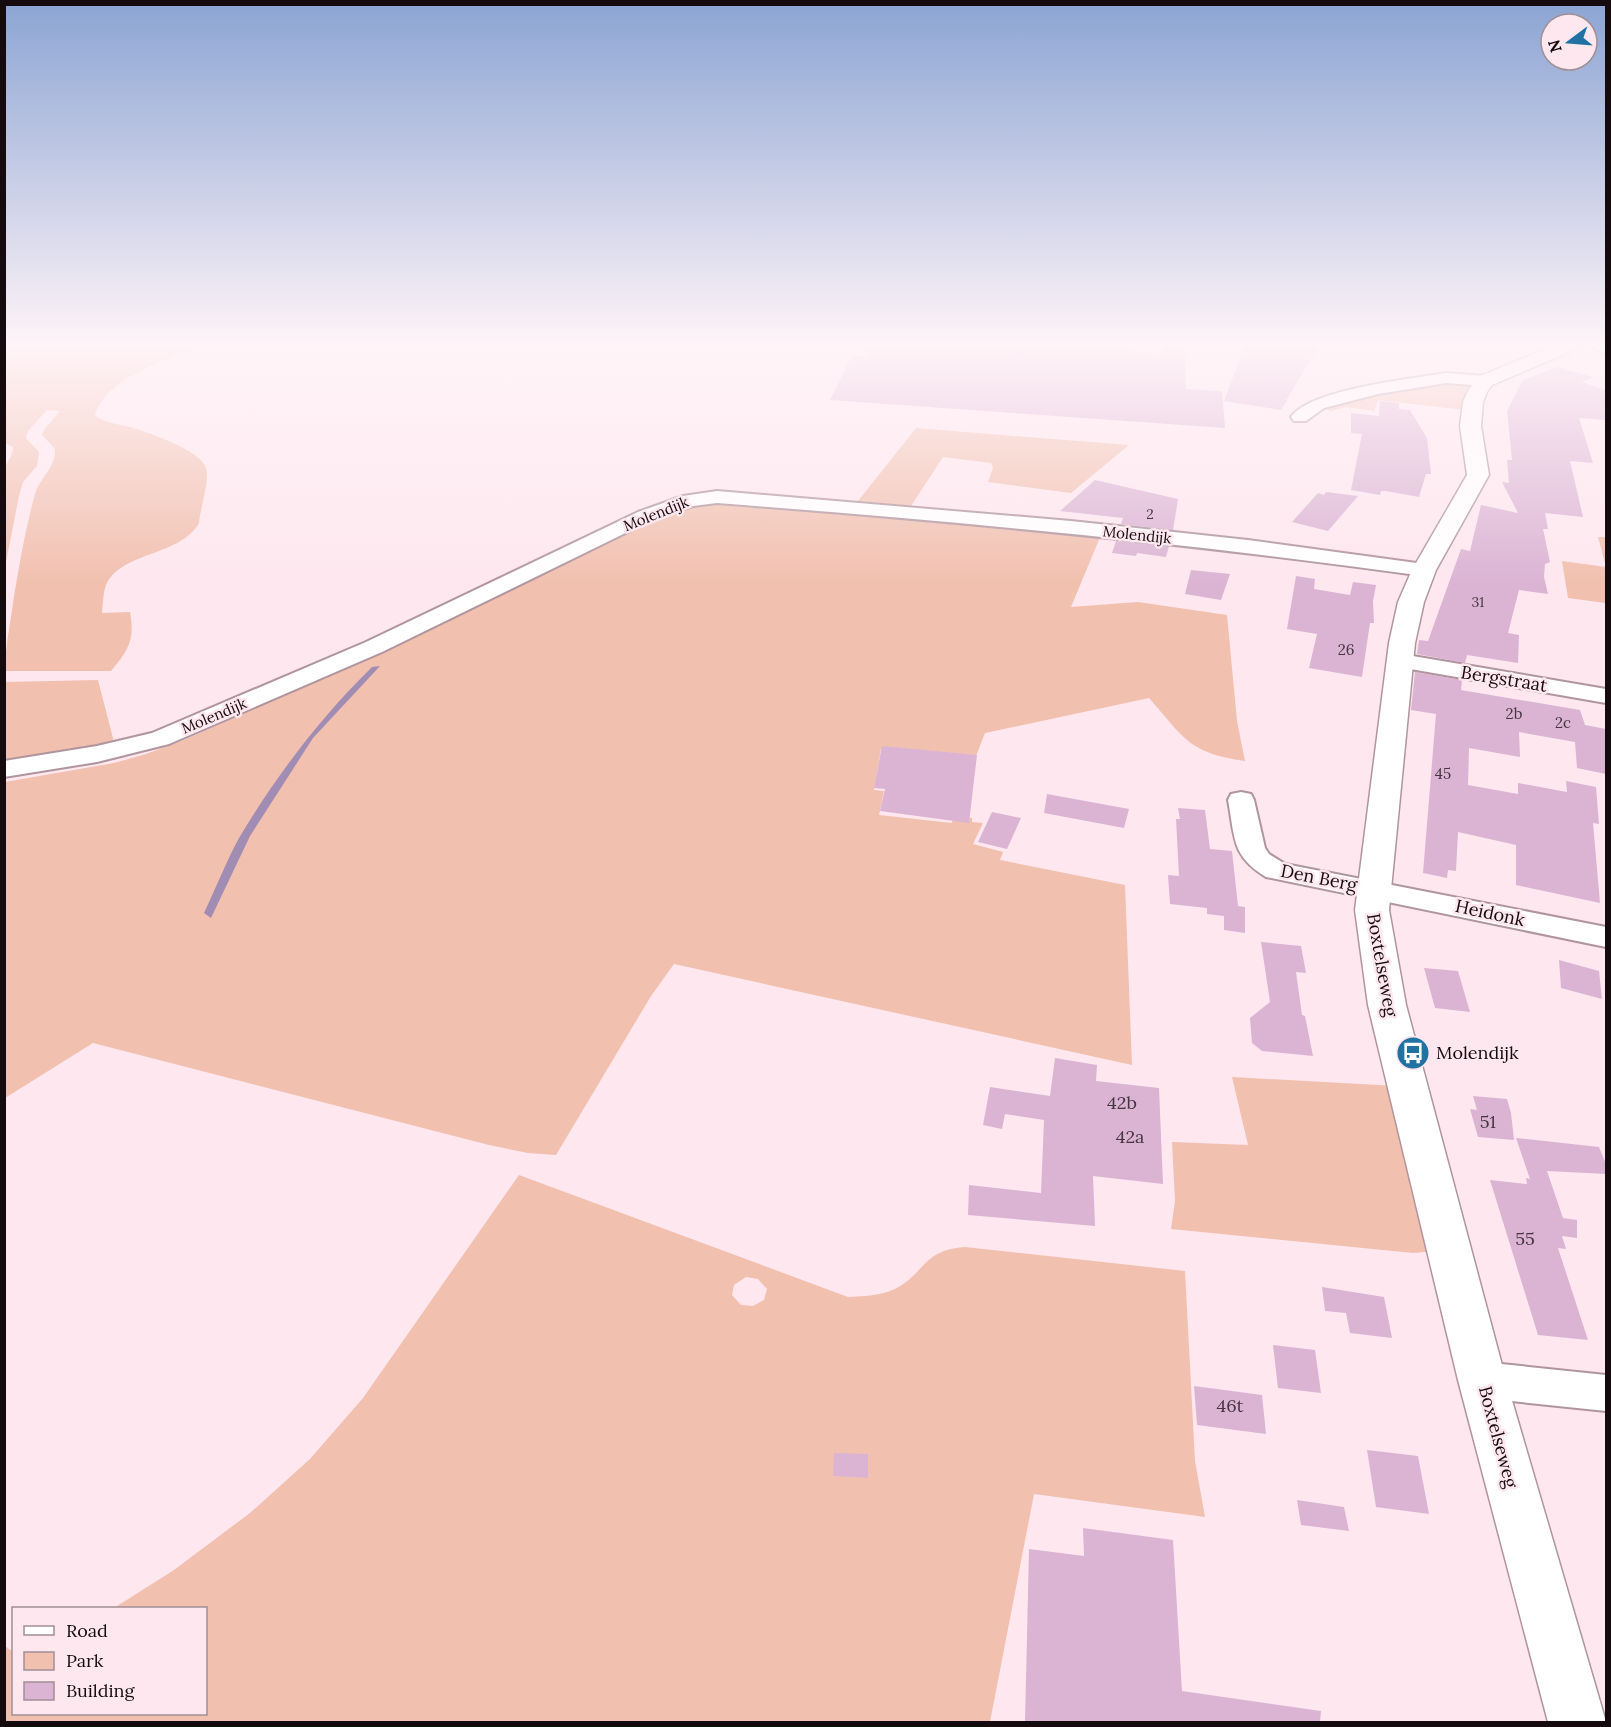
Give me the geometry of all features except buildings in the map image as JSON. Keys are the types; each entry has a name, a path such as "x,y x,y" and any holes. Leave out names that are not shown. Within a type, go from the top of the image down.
{"street":[{"name":"Boxtelseweg","path":"1470,423 1478,475 1424,570 1412,602 1402,643 1372,910 1387,1005 1482,1380 1577,1722"},
{"name":"Molendijk","path":"4,769 97,754 160,739 374,647 645,516 690,500 717,497 928,513 1183,540 1424,570"},
{"name":"Bergstraat","path":"1401,661 1606,696"},
{"name":"Den Berg","path":"1241,800 1251,848 1258,860 1276,871 1373,889"},
{"name":"Heidonk","path":"1373,889 1606,937"},
{"path":"1482,1380 1606,1393"}],"green space":[{"path":"5,423 36,423 28,431 26,438 39,452 37,466 23,482 5,567 5,467 13,447 5,443"},
{"path":"50,423 110,423 130,427 184,448 202,461 206,468 206,487 199,523 190,534 179,542 124,566 113,574 106,585 102,613 130,612 132,630 126,650 111,671 5,671 13,603 28,521 35,494 55,455 55,449 42,435"},
{"path":"916,428 1129,445 1071,493 988,482 993,468 991,463 943,457 911,506 858,501"},
{"path":"707,501 1101,535 1071,607 1138,602 1227,615 1237,721 1245,761 1211,754 1190,742 1180,734 1149,698 985,733 976,756 881,749 874,790 884,791 879,815 952,823 953,816 972,818 972,822 983,823 973,844 1003,852 1000,860 1125,885 1132,1065 674,964 651,996 556,1155 528,1153 489,1145 93,1043 5,1098 5,782 114,763 184,740 395,645 683,506"},
{"path":"1598,537 1606,537 1606,567"},
{"path":"1562,561 1606,567 1606,603 1568,598"},
{"path":"98,680 115,746 5,766 4,682"},
{"path":"1232,1077 1397,1086 1436,1251 1413,1253 1171,1229 1175,1201 1172,1142 1248,1145"},
{"path":"519,1175 848,1297 878,1294 895,1289 905,1283 932,1257 951,1249 965,1247 1185,1271 1195,1461 1205,1517 1034,1494 990,1722 5,1722 5,1646 12,1651 12,1715 207,1715 207,1607 116,1607 174,1570 250,1513 310,1459 363,1398","holes":["746,1277 758,1279 767,1289 764,1300 753,1306 741,1305 732,1295 734,1285"]}],"shaded area":[{"path":"380,666 313,738 250,836 211,918 204,913 225,866 239,838 268,792 334,707 372,667"}],"place":[{"name":"Molendijk","path":"1413,1053"}]}
